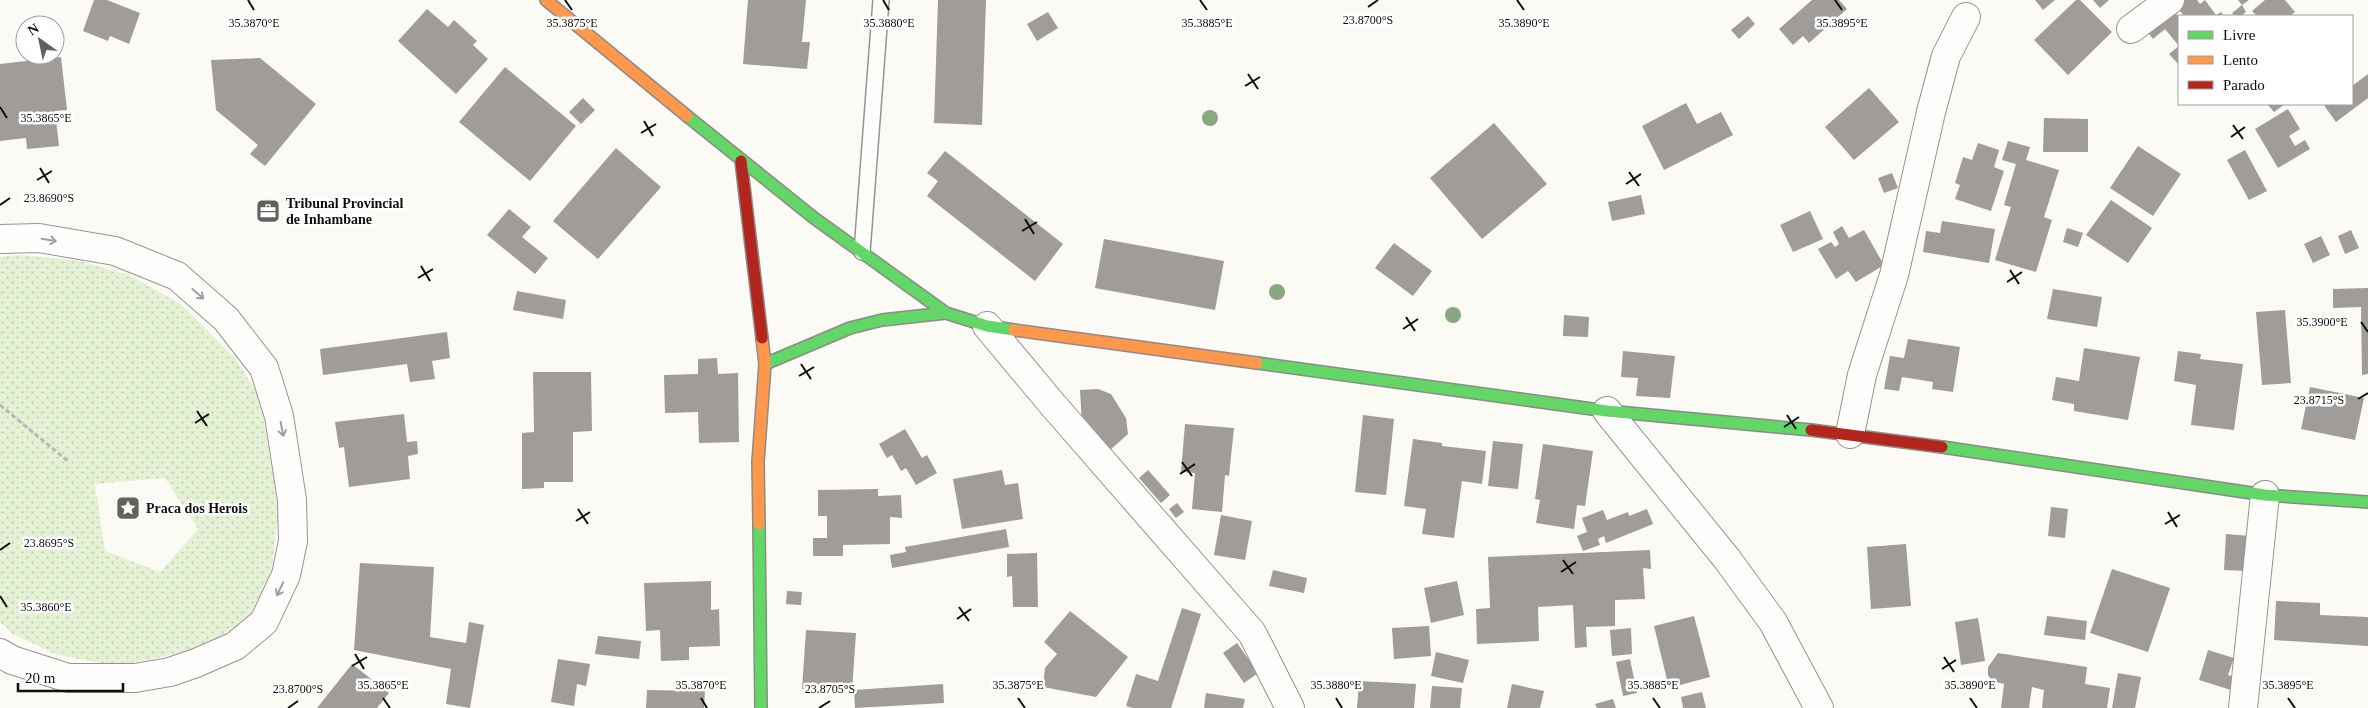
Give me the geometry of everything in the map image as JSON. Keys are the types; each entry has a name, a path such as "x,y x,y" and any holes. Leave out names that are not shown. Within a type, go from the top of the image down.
{"main road":[{"path":"546,0 741,161 862,252 946,313 987,326 1607,410 1850,434 2265,495 2368,502"},
{"path":"741,161 765,364 758,462 761,708"},
{"path":"765,364 850,328 882,320 946,313"}],"street":[{"path":"2131,29 2170,0"},
{"path":"1850,434 1862,374 1894,275 1930,112 1946,56 1966,17"},
{"path":"0,239 38,238 115,251 177,276 226,319 264,368 279,416 292,500 293,532 286,575 264,622 236,646 196,663 170,672 135,678 68,678 12,660 0,653"},
{"path":"987,326 1252,634 1290,708"},
{"path":"1607,410 1727,559 1774,622 1819,708"},
{"path":"2242,708 2265,495"}],"lane":[{"path":"862,252 881,0"}],"path":[{"path":"0,405 70,462"}],"green space":[{"path":"21,255 81,261 129,275 182,305 235,358 260,397 279,511 270,581 245,623 191,651 117,666 57,655 13,634 0,622 0,257","holes":["165,478 198,529 160,572 105,551 95,484"]}],"building":[{"path":"94,0 107,0 140,13 129,44 110,36 108,41 83,31"},
{"path":"748,0 806,0 802,42 810,42 807,69 743,64"},
{"path":"938,0 986,0 982,125 934,123"},
{"path":"1812,0 1839,0 1847,9 1809,43 1803,36 1793,45 1779,29"},
{"path":"2035,0 2055,0 2043,10"},
{"path":"2076,0 2080,0 2112,32 2068,75 2034,40"},
{"path":"2093,0 2109,0 2100,8"},
{"path":"2180,0 2197,0 2200,4 2205,0 2216,15 2183,15 2175,4"},
{"path":"2238,0 2249,0 2242,5"},
{"path":"2265,0 2285,0 2295,12 2291,15 2256,15 2252,11"},
{"path":"2242,5 2246,12 2242,15 2234,15 2232,13"},
{"path":"427,9 448,27 454,20 477,41 473,45 488,59 456,94 398,41"},
{"path":"2174,11 2178,17 2178,45 2165,29 2153,39 2145,29"},
{"path":"1048,12 1058,28 1037,41 1027,24"},
{"path":"1748,16 1755,24 1739,39 1731,30"},
{"path":"2178,47 2178,64 2169,54"},
{"path":"260,58 316,104 265,166 250,154 258,145 216,110 211,60"},
{"path":"15,62 15,65 62,65 67,110 55,111 59,146 27,149 26,138 0,141 0,64"},
{"path":"505,67 576,126 530,181 459,122"},
{"path":"2368,74 2368,98 2336,122 2324,105 2353,105 2353,85"},
{"path":"1869,88 1899,122 1854,160 1825,127"},
{"path":"583,98 595,110 581,124 569,112"},
{"path":"1686,103 1697,124 1721,112 1733,135 1664,170 1642,126"},
{"path":"2268,105 2284,105 2274,112"},
{"path":"2288,109 2300,129 2289,136 2295,146 2305,140 2310,149 2278,168 2255,129"},
{"path":"2044,118 2088,119 2088,152 2043,152"},
{"path":"1494,123 1547,184 1482,239 1430,178"},
{"path":"2008,141 2030,147 2026,160 2059,170 2044,217 2052,220 2036,272 1995,260 2011,207 2004,205 2016,164 2002,160"},
{"path":"1978,143 1999,150 1994,167 2004,171 1991,211 1955,199 1960,185 1955,183 1963,157 1972,160"},
{"path":"2138,146 2181,174 2153,216 2110,188"},
{"path":"616,148 661,187 598,259 553,221"},
{"path":"2245,150 2267,191 2249,200 2227,160"},
{"path":"945,151 1063,244 1035,281 927,196 938,181 927,173"},
{"path":"1892,173 1898,188 1884,193 1878,178"},
{"path":"1641,195 1645,214 1612,221 1608,202"},
{"path":"2111,200 2152,228 2128,263 2086,235"},
{"path":"509,209 531,227 522,237 548,258 535,274 487,235"},
{"path":"1810,211 1823,239 1793,252 1780,225"},
{"path":"1942,221 1995,229 1989,263 1923,252 1926,231 1940,233"},
{"path":"1842,226 1849,238 1864,230 1884,265 1856,282 1848,271 1836,279 1818,249 1831,242 1835,247 1839,244 1833,232"},
{"path":"2067,228 2083,233 2078,247 2063,242"},
{"path":"2351,230 2359,248 2345,254 2338,236"},
{"path":"2321,236 2330,255 2313,263 2304,244"},
{"path":"1104,239 1224,261 1215,310 1095,288"},
{"path":"1394,243 1432,271 1413,296 1375,268"},
{"path":"2368,288 2368,374 2362,375 2361,307 2333,308 2333,289"},
{"path":"2053,289 2102,297 2097,327 2047,319"},
{"path":"517,291 566,300 563,319 513,310"},
{"path":"2285,310 2291,383 2262,385 2256,312"},
{"path":"1564,315 1589,317 1588,337 1563,336"},
{"path":"447,332 450,358 432,361 435,379 410,382 407,364 323,375 320,349"},
{"path":"1908,339 1960,347 1953,392 1932,389 1933,382 1902,377 1899,391 1884,389 1890,356 1904,358"},
{"path":"2084,348 2140,357 2128,420 2074,411 2074,404 2052,400 2056,377 2079,381"},
{"path":"1623,351 1675,356 1670,398 1636,396 1638,378 1621,377"},
{"path":"2178,351 2201,354 2200,359 2243,364 2234,430 2191,425 2196,385 2174,381"},
{"path":"717,358 718,374 738,373 739,442 699,443 698,412 665,413 664,375 698,374 698,359"},
{"path":"533,372 591,372 592,431 573,432 573,482 544,482 544,488 522,489 522,433 534,432"},
{"path":"2310,387 2364,398 2355,440 2301,429"},
{"path":"1098,389 1111,394 1126,418 1128,434 1110,450 1082,424 1080,390"},
{"path":"404,414 407,442 417,441 418,454 408,456 410,479 349,487 344,447 339,448 335,422"},
{"path":"1363,415 1394,419 1386,495 1355,492"},
{"path":"1185,424 1234,428 1229,476 1225,475 1222,512 1192,509 1195,473 1181,472"},
{"path":"905,429 922,458 927,455 937,473 916,485 906,468 901,471 892,455 887,458 879,444"},
{"path":"1413,439 1442,443 1442,446 1486,451 1482,484 1462,481 1454,538 1422,534 1426,509 1404,506"},
{"path":"1493,441 1523,444 1518,489 1488,486"},
{"path":"1543,444 1593,451 1585,506 1577,505 1574,529 1536,523 1540,500 1535,499"},
{"path":"1002,470 1005,485 1018,483 1023,519 962,529 953,479"},
{"path":"1148,470 1170,495 1161,503 1139,478"},
{"path":"878,489 878,496 901,495 902,518 890,517 890,544 843,545 843,556 813,556 813,538 827,538 827,516 818,516 818,490"},
{"path":"1177,503 1184,512 1176,518 1169,509"},
{"path":"2051,507 2068,509 2065,538 2048,536"},
{"path":"1647,509 1653,524 1606,543 1604,536 1598,539 1600,545 1583,551 1577,536 1587,532 1582,518 1603,510 1607,520 1628,512 1629,516"},
{"path":"1221,515 1252,521 1245,560 1214,555"},
{"path":"1006,529 1009,547 892,568 890,555 906,552 905,547"},
{"path":"2226,534 2250,536 2248,571 2224,570"},
{"path":"1906,544 1911,606 1871,609 1867,547"},
{"path":"1650,550 1651,569 1643,568 1645,599 1615,600 1615,626 1586,627 1587,647 1575,648 1573,605 1538,607 1539,641 1477,644 1476,609 1490,608 1488,557"},
{"path":"1037,553 1038,607 1013,607 1012,576 1007,577 1007,554"},
{"path":"360,563 434,567 430,637 466,643 469,622 484,625 470,708 446,704 451,669 354,650"},
{"path":"2112,569 2170,588 2148,652 2090,633"},
{"path":"1273,570 1307,578 1304,593 1269,586"},
{"path":"711,581 711,610 719,609 720,646 689,647 689,660 661,661 660,630 646,631 644,583"},
{"path":"1457,581 1464,615 1431,623 1424,588"},
{"path":"787,591 802,592 801,605 786,604"},
{"path":"2276,601 2320,603 2320,615 2368,617 2368,646 2274,640"},
{"path":"1182,608 1201,614 1171,708 1133,708 1126,706 1136,674 1158,681"},
{"path":"1070,611 1128,657 1096,697 1043,687 1045,668 1057,654 1044,642"},
{"path":"1694,616 1710,677 1669,688 1654,626"},
{"path":"2047,616 2087,621 2085,640 2044,635"},
{"path":"1978,618 1985,661 1961,665 1955,622"},
{"path":"1429,626 1431,656 1394,659 1392,628"},
{"path":"1631,628 1632,654 1612,656 1610,630"},
{"path":"806,630 856,633 852,691 802,689"},
{"path":"598,636 641,641 639,659 595,654"},
{"path":"1237,643 1258,673 1244,683 1223,653"},
{"path":"2208,650 2234,658 2228,675 2236,678 2231,690 2199,680"},
{"path":"1436,652 1469,660 1463,683 1431,676"},
{"path":"1998,653 2087,667 2085,684 2110,688 2107,708 2042,708 2044,690 2032,687 2029,708 2001,708 2004,684 1992,681 1988,675 1988,667"},
{"path":"558,659 590,664 586,686 577,684 574,706 551,702"},
{"path":"1630,659 1637,693 1623,696 1616,662"},
{"path":"352,664 389,693 377,708 317,708"},
{"path":"2118,673 2141,677 2135,708 2112,708"},
{"path":"1359,681 1416,684 1414,708 1357,708"},
{"path":"943,684 944,703 855,708 854,690"},
{"path":"1512,684 1544,691 1540,708 1507,708"},
{"path":"1432,686 1462,688 1460,708 1430,708"},
{"path":"647,690 705,691 704,708 646,708"},
{"path":"1702,692 1706,708 1683,708 1681,697"},
{"path":"1206,693 1245,699 1243,708 1204,708"},
{"path":"1613,699 1616,708 1597,708 1595,704"}],"traffic: fast":[{"path":"687,116 814,218 946,313 987,326 1014,330"},
{"path":"765,364 850,328 882,320 946,313"},
{"path":"1257,363 1607,411 1811,430"},
{"path":"1942,447 2265,495 2368,502"},
{"path":"759,524 761,708"}],"traffic: slow":[{"path":"546,0 687,116"},
{"path":"1014,330 1257,363"},
{"path":"759,524 758,462 765,364 762,338"}],"traffic: jam":[{"path":"741,161 762,338"},
{"path":"1811,430 1942,447"}],"place":[{"name":"Tribunal Provincial de Inhambane","path":"268,211"},
{"name":"Praca dos Herois","path":"128,508"}]}
